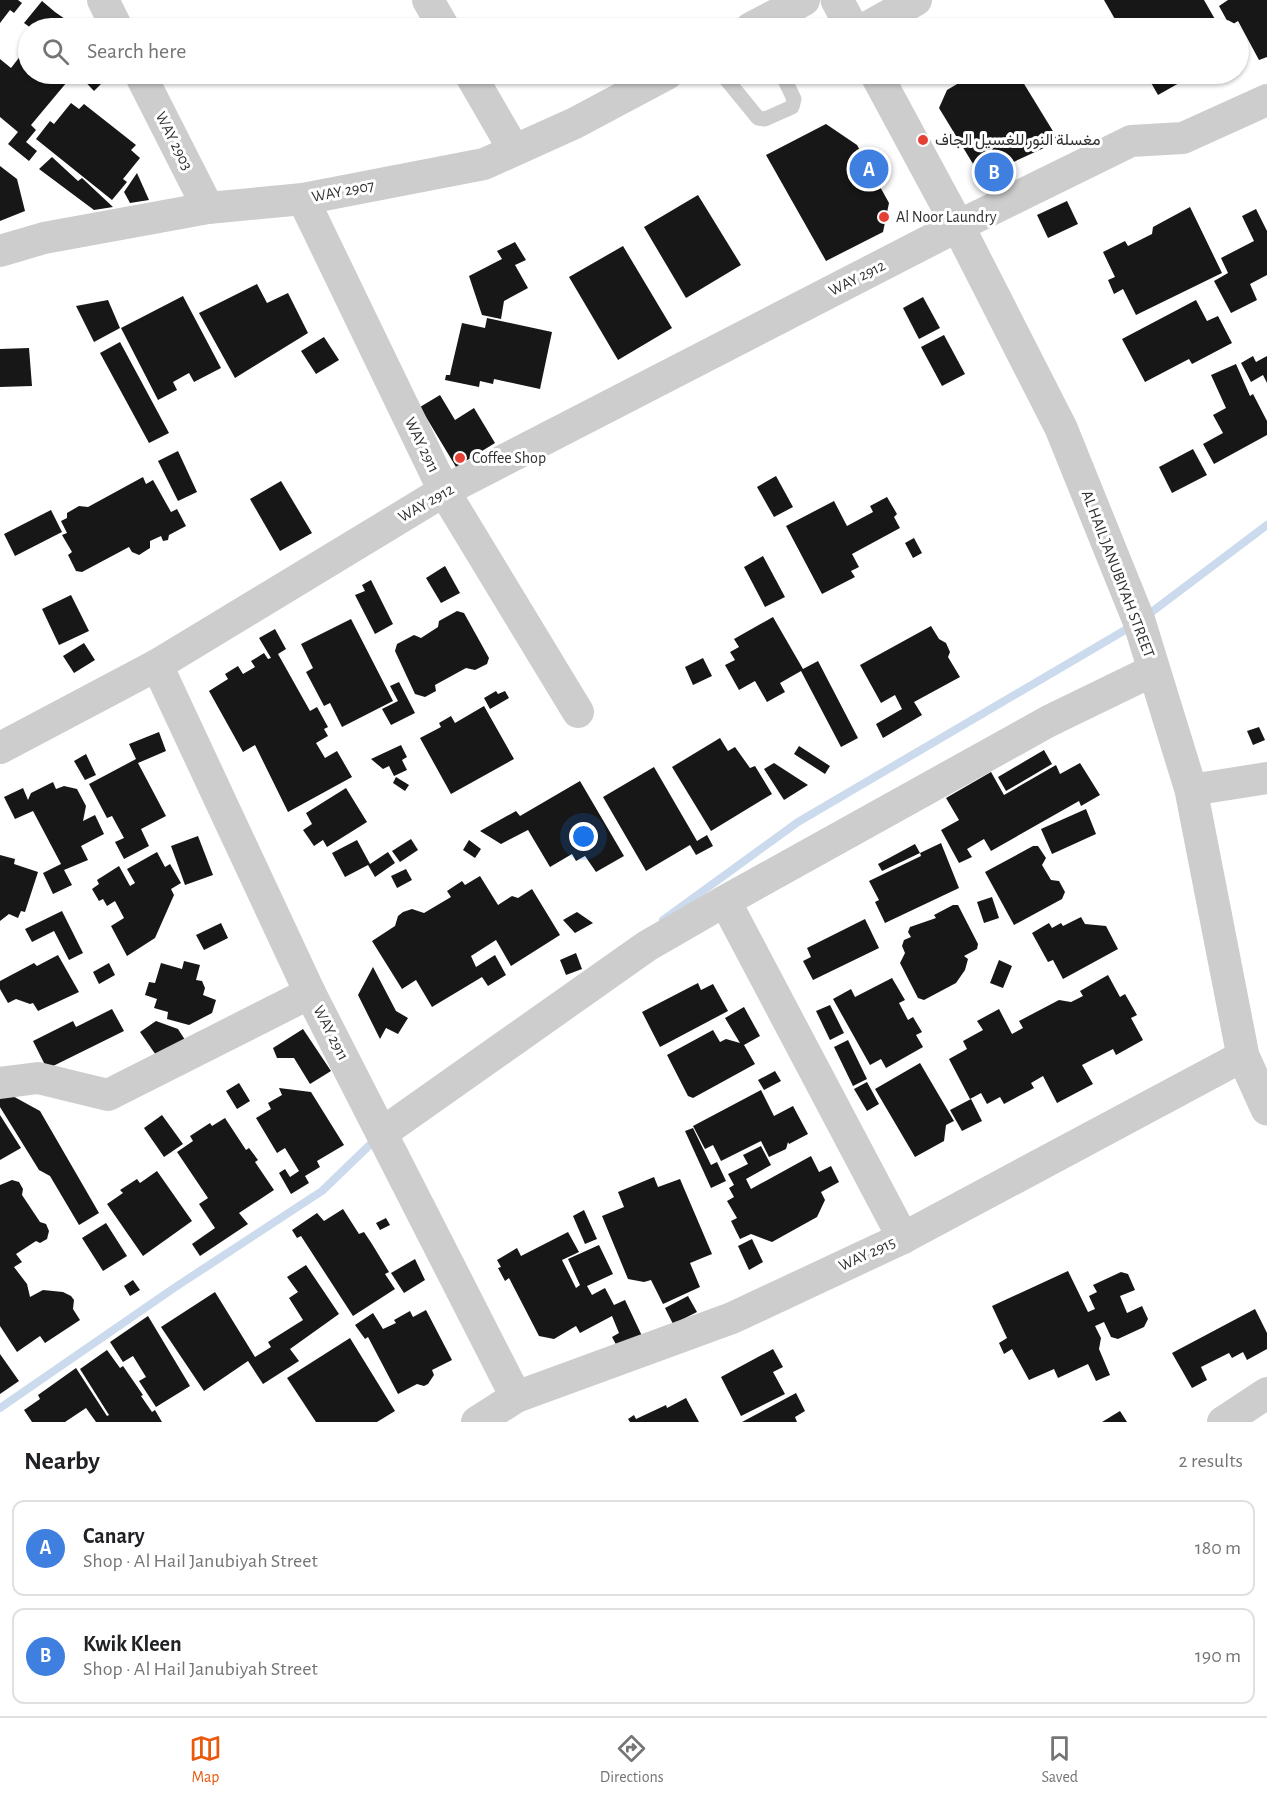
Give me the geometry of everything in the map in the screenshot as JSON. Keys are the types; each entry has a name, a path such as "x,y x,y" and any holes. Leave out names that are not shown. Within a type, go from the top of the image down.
{"street":[{"path":"103,0 112,18"},
{"path":"428,0 438,18"},
{"path":"773,18 804,0"},
{"path":"837,0 847,18"},
{"path":"884,18 916,0"},
{"name":"WAY 2903","path":"145,84 208,208"},
{"path":"476,84 514,150"},
{"name":"WAY 2907","path":"0,251 44,238 208,208 303,199 484,164 575,123 648,84"},
{"name":"AL HAIL JANUBIYAH STREET","path":"881,84 958,226 1061,428 1140,621 1191,790 1243,1056 1267,1109"},
{"name":"WAY 2912","path":"0,748 157,665 444,491 958,226 1131,141 1183,138 1267,100"},
{"name":"WAY 2911","path":"303,199 444,491 578,712"},
{"name":"WAY 2911","path":"157,665 310,993 516,1397"},
{"path":"382,1133 647,946 1049,721 1154,670"},
{"path":"1191,790 1267,778"},
{"path":"725,901 903,1238"},
{"path":"0,1083 38,1078 108,1095 310,993"},
{"name":"WAY 2915","path":"477,1422 516,1397 732,1318 903,1238 1243,1056"},
{"path":"1223,1422 1267,1393"}],"lane":[{"path":"730,84 758,118 765,119 792,107 794,99 787,84"}],"building":[{"path":"0,0 18,0 22,3 14,13 10,10 0,23"},
{"path":"1104,0 1204,0 1214,18 1114,18"},
{"path":"1228,0 1267,0 1267,57 1259,60 1249,41 1249,18 1226,18 1219,6"},
{"path":"42,1 64,18 28,18"},
{"path":"0,59 11,68 18,59 18,84 65,84 31,125 36,130 26,142 37,151 29,161 8,144 18,132 0,117"},
{"path":"87,84 101,84 94,91"},
{"path":"957,84 1024,84 1059,141 981,177 939,108 947,90"},
{"path":"1152,84 1177,84 1158,95"},
{"path":"71,103 79,109 84,104 136,145 131,150 140,158 123,179 127,182 112,200 36,139 50,121 54,124"},
{"path":"826,124 857,145 889,203 883,232 826,261 766,155"},
{"path":"52,157 78,181 82,178 113,207 94,210 39,169"},
{"path":"0,166 17,179 25,211 0,221"},
{"path":"137,173 149,200 130,203 124,192"},
{"path":"698,195 741,265 686,298 644,227"},
{"path":"1067,201 1078,224 1048,238 1037,215"},
{"path":"1190,207 1222,273 1136,315 1123,289 1114,294 1108,280 1115,277 1103,252 1125,241 1128,246 1152,234 1153,227"},
{"path":"1256,209 1267,231 1267,275 1250,284 1257,300 1231,313 1214,281 1228,273 1221,258 1254,241 1242,216"},
{"path":"515,242 526,260 515,265 528,288 504,301 501,319 482,315 469,276 502,259 497,251"},
{"path":"623,246 672,328 618,360 569,277"},
{"path":"257,284 267,303 288,293 308,333 235,378 199,313"},
{"path":"183,296 221,368 194,382 189,373 173,382 177,390 158,400 121,328"},
{"path":"923,297 940,328 919,339 903,308"},
{"path":"108,300 120,328 94,342 76,306"},
{"path":"1196,300 1207,321 1218,316 1232,343 1192,364 1189,359 1145,382 1122,339"},
{"path":"487,318 552,332 540,389 494,379 493,384 480,381 479,387 445,380 446,375 450,375 462,323 485,328"},
{"path":"944,335 965,374 942,386 921,347"},
{"path":"324,337 339,360 316,374 301,351"},
{"path":"120,342 169,433 149,443 100,353"},
{"path":"29,348 32,386 0,387 0,349"},
{"path":"1253,356 1256,362 1267,356 1267,383 1263,375 1251,382 1241,363"},
{"path":"1236,364 1250,396 1253,394 1267,421 1267,435 1214,464 1203,444 1223,433 1213,415 1226,408 1211,375"},
{"path":"440,395 455,420 474,408 495,443 456,467 420,407"},
{"path":"1193,449 1207,475 1172,493 1159,467"},
{"path":"178,451 197,492 178,501 158,461"},
{"path":"776,476 793,507 774,517 757,487"},
{"path":"143,477 146,484 153,480 171,512 177,509 186,526 169,535 168,540 163,541 161,536 150,541 150,548 139,555 132,552 129,547 82,572 76,571 68,555 72,552 62,535 67,533 61,521 67,518 67,513 79,506 88,507"},
{"path":"281,481 312,533 280,551 250,499"},
{"path":"887,497 897,514 894,517 900,528 852,554 859,567 851,571 855,577 822,594 786,526 834,501 847,526 873,512 870,506"},
{"path":"51,510 62,532 15,556 4,534"},
{"path":"914,538 922,553 913,558 905,543"},
{"path":"763,556 785,597 765,607 744,567"},
{"path":"445,566 460,593 441,603 426,578"},
{"path":"371,580 393,624 375,634 355,595 365,591 362,585"},
{"path":"71,595 89,631 59,645 42,609"},
{"path":"457,611 464,613 489,658 487,664 475,670 466,668 435,685 436,691 425,697 415,694 395,651 397,644 414,635 421,638 438,627 439,621"},
{"path":"773,617 803,669 818,661 858,738 841,747 801,671 780,683 785,692 767,702 755,681 739,690 725,665 735,660 730,652 739,647 734,639"},
{"path":"351,619 393,701 342,727 330,703 324,706 306,672 313,668 301,644"},
{"path":"931,626 939,639 946,643 950,652 948,657 960,677 914,702 922,715 883,738 876,724 902,709 895,695 881,703 860,665"},
{"path":"275,629 286,649 278,654 310,711 317,707 328,727 324,729 328,736 316,743 325,758 337,751 352,777 288,812 255,745 243,752 209,691 228,679 225,674 238,666 243,674 255,667 251,661 264,653 268,659 271,658 259,638"},
{"path":"84,643 95,660 74,673 63,656"},
{"path":"703,658 712,676 693,685 685,667"},
{"path":"399,682 415,713 391,725 382,709 398,701 390,686"},
{"path":"496,691 498,694 505,691 509,698 490,709 484,698"},
{"path":"484,706 514,759 451,794 420,738 441,727 439,723 451,716 455,723"},
{"path":"1259,727 1265,740 1253,745 1247,731"},
{"path":"159,732 166,751 138,763 166,816 141,829 149,846 124,859 115,842 124,838 112,816 107,818 89,784 136,759 129,744"},
{"path":"720,738 728,751 735,747 750,768 755,766 772,794 711,831 672,767"},
{"path":"401,745 407,757 402,760 407,770 394,776 389,766 383,769 371,759"},
{"path":"799,746 830,766 825,774 794,754"},
{"path":"1044,750 1052,764 1006,791 998,777"},
{"path":"86,754 96,775 85,780 74,761"},
{"path":"774,763 808,785 784,800 764,769"},
{"path":"1080,763 1100,795 1081,806 1079,801 991,851 984,839 967,849 972,857 959,863 941,830 959,820 946,798 991,772 1004,795 1056,765 1060,774"},
{"path":"654,767 697,841 707,835 713,846 696,855 690,845 646,871 603,797"},
{"path":"396,777 409,785 405,791 393,783"},
{"path":"580,781 624,856 596,872 585,856 576,861 572,854 550,867 528,830 501,844 480,831 516,811 520,816"},
{"path":"53,782 56,789 64,786 77,789 86,806 83,821 95,815 104,834 81,846 88,860 64,870 72,885 53,894 43,873 61,864 33,811 15,819 4,797 23,788 28,800 31,793"},
{"path":"346,788 367,822 327,847 323,840 314,846 303,830 312,824 306,813"},
{"path":"1086,809 1096,834 1052,854 1041,829"},
{"path":"198,836 213,875 185,885 171,846"},
{"path":"411,839 418,850 400,862 392,851"},
{"path":"357,840 370,864 388,852 395,863 375,877 368,865 345,877 332,853"},
{"path":"469,840 481,849 475,858 463,850"},
{"path":"941,843 959,888 885,923 875,902 879,900 869,881 921,856 920,853"},
{"path":"915,844 920,853 882,871 878,864"},
{"path":"1033,846 1038,846 1046,858 1042,865 1051,880 1059,881 1065,892 1062,899 1014,925 985,872"},
{"path":"157,852 165,867 170,864 181,883 171,889 174,895 155,938 127,956 111,926 124,918 115,901 107,906 103,899 99,901 92,889 99,884 97,880 119,866 130,886 135,883 127,869"},
{"path":"0,855 15,859 14,864 38,872 25,912 21,911 18,918 9,914 0,921"},
{"path":"406,869 412,880 397,888 391,876"},
{"path":"480,876 498,905 512,896 518,898 532,889 560,935 511,966 496,940 471,956 476,967 495,955 506,975 488,986 482,977 432,1007 416,980 402,989 372,941 395,926 398,916 403,912 412,909 424,913 451,897 447,891 462,881 465,885"},
{"path":"992,897 999,918 984,923 977,902"},
{"path":"953,905 958,905 978,944 977,949 964,956 968,959 965,970 956,983 924,1000 918,998 900,963 905,953 902,946 904,940 911,937 908,932 910,927 936,918 934,915"},
{"path":"62,911 83,953 69,960 54,931 32,942 25,929"},
{"path":"577,912 593,923 575,933 563,920"},
{"path":"1081,917 1085,924 1106,926 1118,949 1063,979 1053,960 1048,962 1032,933 1049,923 1052,928 1061,923 1063,926"},
{"path":"865,919 879,948 813,980 803,961 811,957 807,948"},
{"path":"221,923 228,938 204,950 196,935"},
{"path":"576,953 582,969 566,975 560,960"},
{"path":"58,955 79,992 38,1011 33,1003 16,999 8,1003 0,989 0,981 34,963 37,966"},
{"path":"999,960 1012,966 1003,988 990,983"},
{"path":"184,961 200,965 196,980 202,981 205,988 203,995 216,1000 212,1013 189,1025 167,1019 168,1012 154,1008 157,999 145,995 149,982 155,983 161,963 182,969"},
{"path":"109,963 115,975 99,984 93,972"},
{"path":"373,967 396,1011 408,1018 398,1034 386,1028 380,1039 358,995"},
{"path":"1108,975 1120,997 1125,994 1137,1015 1131,1018 1143,1040 1116,1055 1113,1049 1082,1065 1093,1084 1057,1103 1043,1076 1031,1083 1034,1088 1004,1104 1000,1097 987,1104 981,1093 970,1099 949,1059 967,1049 963,1041 983,1030 977,1021 999,1009 1012,1034 1023,1028 1019,1021 1059,1000 1071,1002 1083,996 1080,991"},
{"path":"892,978 905,1000 899,1003 908,1020 913,1017 922,1032 916,1035 923,1047 886,1068 881,1059 870,1065 833,999 851,989 855,997"},
{"path":"698,983 701,990 713,984 728,1011 660,1047 642,1012"},
{"path":"830,1005 844,1033 830,1040 816,1011"},
{"path":"744,1007 760,1036 744,1045 755,1064 693,1098 688,1096 667,1055 713,1030 720,1042 726,1039 740,1043 725,1018"},
{"path":"112,1009 124,1031 47,1069 33,1041 73,1021 76,1027"},
{"path":"156,1021 178,1029 187,1043 158,1058 140,1032"},
{"path":"303,1029 331,1071 310,1084 294,1058 277,1058 273,1048"},
{"path":"848,1040 867,1079 853,1086 834,1047"},
{"path":"920,1063 954,1121 946,1125 944,1141 915,1157 875,1089"},
{"path":"775,1071 781,1081 764,1090 758,1080"},
{"path":"867,1082 879,1104 867,1111 854,1089"},
{"path":"239,1083 250,1101 237,1109 226,1091"},
{"path":"279,1088 311,1092 344,1145 317,1161 320,1167 305,1176 309,1183 291,1194 279,1173 285,1169 290,1177 299,1171 285,1148 277,1153 256,1118 271,1109 268,1103 282,1095"},
{"path":"761,1090 774,1116 793,1106 808,1134 789,1144 788,1142 786,1149 769,1157 761,1141 721,1161 713,1145 705,1149 693,1126"},
{"path":"9,1094 40,1111 99,1213 79,1225 50,1176 39,1170 0,1107 0,1099"},
{"path":"971,1099 982,1121 962,1131 950,1110"},
{"path":"0,1115 21,1148 0,1160"},
{"path":"162,1115 183,1144 164,1157 144,1128"},
{"path":"225,1118 246,1150 249,1148 258,1160 255,1162 274,1190 239,1213 248,1224 200,1256 192,1244 215,1228 199,1204 208,1198 177,1152 193,1141 190,1136 210,1123 212,1126"},
{"path":"693,1128 711,1165 717,1162 726,1181 711,1188 685,1131"},
{"path":"761,1146 771,1165 746,1179 751,1189 811,1156 819,1172 831,1166 839,1182 821,1192 825,1200 817,1217 772,1242 751,1234 740,1239 731,1221 737,1218 727,1201 734,1197 729,1188 734,1185 728,1174 748,1164 743,1155"},
{"path":"157,1171 192,1221 143,1256 107,1204 123,1193 120,1190 137,1179 140,1183"},
{"path":"654,1177 658,1187 680,1179 712,1254 690,1263 700,1287 663,1304 651,1280 644,1282 628,1279 602,1216 624,1207 618,1192"},
{"path":"12,1180 19,1182 23,1189 22,1195 40,1222 46,1224 49,1231 47,1239 40,1243 36,1241 16,1254 22,1262 14,1267 27,1284 30,1297 43,1290 63,1292 74,1300 73,1309 80,1320 45,1343 40,1336 17,1352 0,1326 0,1185"},
{"path":"343,1209 359,1234 364,1232 372,1244 389,1272 385,1274 395,1289 353,1316 301,1236 297,1238 292,1230 317,1213 324,1221"},
{"path":"584,1210 597,1239 585,1244 573,1216"},
{"path":"386,1218 390,1225 380,1230 376,1223"},
{"path":"106,1223 127,1256 103,1271 82,1238"},
{"path":"568,1232 579,1252 562,1260 576,1288 580,1285 568,1259 599,1245 613,1274 587,1286 592,1295 605,1288 614,1305 625,1300 643,1338 619,1350 612,1337 619,1333 612,1316 580,1333 576,1326 554,1339 539,1336 509,1278 505,1281 498,1268 501,1267 497,1260 517,1248 521,1256"},
{"path":"752,1239 763,1262 749,1270 738,1246"},
{"path":"415,1259 425,1280 404,1293 391,1273"},
{"path":"306,1265 339,1314 290,1349 299,1361 263,1384 248,1361 204,1391 161,1327 215,1292 255,1357 271,1347 268,1342 303,1320 289,1298 298,1292 287,1277"},
{"path":"1068,1271 1088,1312 1095,1309 1089,1296 1097,1292 1093,1285 1121,1272 1128,1274 1135,1290 1120,1296 1127,1313 1142,1306 1148,1319 1144,1327 1118,1339 1111,1337 1104,1322 1095,1326 1101,1338 1099,1349 1110,1375 1096,1381 1088,1364 1058,1378 1054,1369 1029,1380 1012,1349 1004,1354 999,1343 1007,1338 992,1306"},
{"path":"133,1280 140,1290 130,1296 124,1286"},
{"path":"688,1296 697,1312 673,1324 665,1308"},
{"path":"1255,1309 1267,1333 1267,1349 1247,1360 1243,1352 1232,1358 1229,1353 1201,1367 1207,1380 1192,1388 1172,1353"},
{"path":"426,1310 452,1360 432,1370 434,1375 428,1384 424,1386 417,1384 398,1394 368,1337 365,1339 355,1325 373,1313 383,1329 396,1323 394,1320 410,1311 413,1317"},
{"path":"148,1316 190,1386 156,1407 139,1381 146,1377 133,1356 123,1362 110,1342"},
{"path":"350,1338 395,1411 377,1422 316,1422 287,1378"},
{"path":"773,1349 783,1367 773,1372 785,1394 741,1416 721,1377"},
{"path":"107,1350 120,1368 123,1366 152,1412 155,1410 162,1422 96,1422 86,1408 65,1422 32,1422 24,1410 40,1399 38,1395 76,1368 107,1416 109,1415 80,1369"},
{"path":"0,1354 19,1381 0,1394"},
{"path":"796,1393 805,1411 795,1417 797,1422 742,1422"},
{"path":"686,1398 699,1422 630,1422 628,1419 634,1415 636,1419 666,1405 667,1408"},
{"path":"1120,1411 1127,1422 1102,1422"}],"waterway":[{"path":"1145,617 1267,525"},
{"path":"663,920 798,822 1132,626"},
{"path":"0,1408 174,1288 322,1191 378,1137"}],"place":[{"name":"مغسلة النور للغسيل الجاف","path":"923,140"},
{"name":"Canary","path":"869,169"},
{"name":"Kwik Kleen","path":"994,172"},
{"name":"Al Noor Laundry","path":"884,217"},
{"name":"Coffee Shop","path":"460,458"}]}
